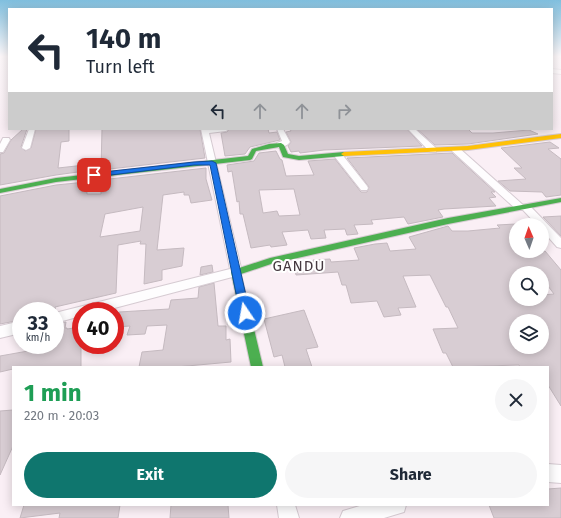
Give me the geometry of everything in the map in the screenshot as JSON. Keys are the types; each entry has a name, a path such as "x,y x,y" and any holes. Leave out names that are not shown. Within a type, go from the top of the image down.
{"street":[{"path":"26,148 32,130"},
{"path":"204,130 257,366"},
{"path":"0,191 56,180 250,158 254,150 258,148 280,145 286,142 280,130"},
{"path":"412,130 433,150"},
{"path":"280,145 282,146 285,156 290,158 338,154 455,149 561,136"},
{"path":"0,150 6,140"},
{"path":"455,149 523,207 561,244"},
{"path":"338,154 364,188"},
{"path":"118,302 236,272 270,261 448,220 561,200"},
{"path":"0,332 12,329"},
{"path":"549,473 561,474"},
{"path":"286,506 289,518"},
{"path":"350,518 393,506"}],"building":[{"path":"22,130 27,130 21,147 25,151 31,148 36,130 69,130 69,141 61,142 58,168 85,165 85,171 0,185 0,154 4,153 11,140"},
{"path":"102,130 200,130 205,158 101,170"},
{"path":"229,130 268,130 269,133 277,132 280,140 250,147 245,154 225,156 221,133"},
{"path":"408,130 422,146 324,150 300,153 299,151 291,152 288,146 291,142 286,132"},
{"path":"418,130 469,130 472,133 493,133 529,130 538,134 468,144 435,145"},
{"path":"550,142 559,148 548,149 561,159 561,195 546,197 542,192 510,191 498,181 526,179 514,168 522,168 501,148"},
{"path":"276,151 282,160 286,176 314,175 308,161 335,159 361,192 367,192 369,187 347,158 452,153 495,192 491,192 496,197 489,198 496,206 438,210 443,217 408,224 404,217 371,220 373,224 354,225 358,234 347,235 345,229 324,230 326,238 311,239 308,230 282,232 287,245 271,247 270,245 251,248 243,214 240,214 239,201 237,202 232,171 228,172 227,165 254,161 259,153","holes":["294,189 300,215 279,216 277,211 263,213 259,190"]},
{"path":"206,168 206,179 212,200 191,203 189,195 184,195 184,192 163,195 157,250 184,248 182,266 162,270 162,280 144,284 146,244 140,244 141,241 118,245 116,293 64,305 64,302 12,302 12,322 0,324 0,196 56,185 86,182 87,194 101,194 101,180","holes":["143,207 140,231 100,237 105,214"]},
{"path":"561,216 561,236 549,223 549,218 543,217"},
{"path":"509,224 509,258 549,258 549,256 561,270 561,406 549,387 549,366 452,366 446,353 443,353 433,329 458,328 430,275 403,276 416,307 398,308 401,315 384,317 377,301 351,303 346,285 342,285 338,272 296,275 294,264 314,263 313,260 330,259 331,262 359,260 354,248 387,243 390,251 416,249 409,237 448,226 452,231 500,228 497,225"},
{"path":"212,265 213,272 200,275 201,267"},
{"path":"214,283 218,326 226,326 226,340 230,339 231,362 187,366 139,366 142,352 163,350 167,325 147,326 145,334 127,335 130,326 124,326 124,312 169,309 171,300 198,298 199,287"},
{"path":"304,310 318,347 306,349 312,366 285,366 282,355 274,357 264,319"},
{"path":"64,322 66,322 65,328 72,328 72,354 81,354 81,366 12,366 12,369 0,372 0,356 12,354 64,354"},
{"path":"12,410 12,448 0,475 0,411"},
{"path":"561,488 561,518 494,518 489,506 549,506 549,489"},
{"path":"24,506 120,506 118,518 59,518 60,513 20,518"},
{"path":"171,506 228,506 229,518 170,518"}],"traffic: fast":[{"path":"0,191 56,180 250,158 254,150 269,146 281,145 285,156 299,158 344,154"},
{"path":"257,366 236,272 270,261 448,221 561,200"}],"traffic: slow":[{"path":"344,154 468,148 561,136"}],"district":[{"name":"GANDU","path":"299,266"}],"route":[{"path":"94,175 212,163 245,313"}]}
